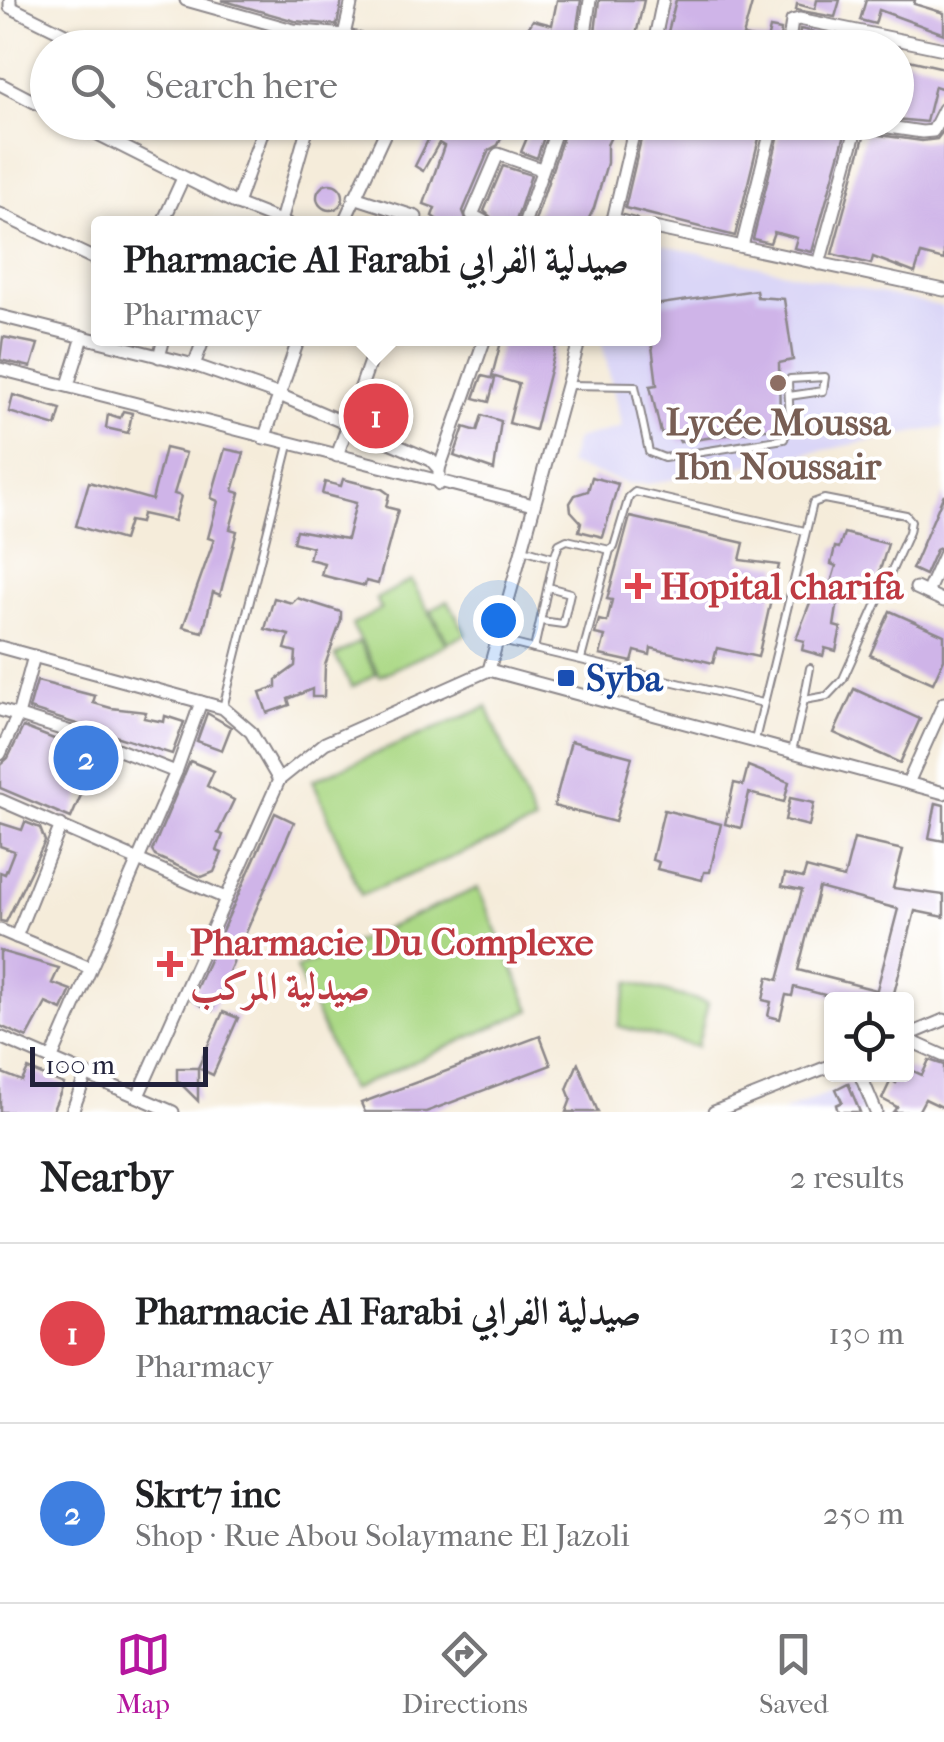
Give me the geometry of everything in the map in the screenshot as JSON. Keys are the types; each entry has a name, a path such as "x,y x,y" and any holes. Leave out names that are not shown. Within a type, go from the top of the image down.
{"street":[{"path":"10,0 10,7 57,30"},
{"path":"186,0 293,30"},
{"path":"340,30 352,0"},
{"path":"586,30 590,0"},
{"path":"657,30 663,0"},
{"path":"791,30 792,21 798,19 837,30"},
{"path":"914,46 944,49"},
{"path":"0,84 30,100"},
{"path":"914,128 933,130 944,109"},
{"path":"109,140 255,216"},
{"path":"237,204 260,140"},
{"path":"286,216 304,140"},
{"path":"346,216 381,140"},
{"path":"527,216 552,140"},
{"path":"613,216 629,140"},
{"path":"742,246 769,140"},
{"path":"819,264 852,140"},
{"path":"474,216 498,154 542,169"},
{"path":"166,216 183,178"},
{"path":"354,197 413,216"},
{"path":"0,214 91,258"},
{"path":"661,229 944,290"},
{"path":"0,316 91,338"},
{"path":"68,385 83,337"},
{"path":"125,346 277,394 431,460 439,469"},
{"path":"159,357 162,346"},
{"path":"194,365 201,346"},
{"path":"264,439 295,346"},
{"path":"337,456 375,346"},
{"path":"439,484 439,469 482,346"},
{"path":"489,670 578,346"},
{"path":"0,368 533,506"},
{"path":"944,554 921,591 944,600"},
{"path":"0,647 224,708 251,732 279,780"},
{"path":"0,754 18,715 34,656"},
{"path":"138,1096 223,898 279,780 325,744 489,670 944,793"},
{"path":"51,1060 176,772 201,702"},
{"path":"908,782 944,703"},
{"path":"0,710 176,772"},
{"path":"0,800 138,857 223,898"},
{"path":"16,937 60,825"},
{"path":"0,930 90,968"},
{"path":"914,1033 944,1020"},
{"path":"0,1037 173,1112"},
{"path":"914,1041 944,1056"},
{"path":"714,1112 824,1069"},
{"path":"72,1112 86,1076"},
{"path":"863,1082 876,1112"}],"lane":[{"path":"567,385 634,386 650,452 664,458 784,439 790,422 788,382 795,376 825,378 822,391 789,396"},
{"path":"224,708 290,446"},
{"path":"581,658 610,550 618,541 630,497 635,492 806,532"},
{"path":"755,742 816,499 906,515 912,521 843,679 827,696 804,700"},
{"path":"534,648 559,544 566,540 610,550"},
{"path":"522,549 554,558"},
{"path":"541,621 563,624 571,599 570,594 548,586"},
{"path":"497,640 763,703"},
{"path":"792,751 810,668"}],"shaded area":[{"name":"Lycée Moussa Ibn Noussair","path":"661,245 944,307 944,427 648,484 626,483 568,465 576,439 622,427 603,346 661,346"},
{"path":"854,1083 865,1112 781,1112"}],"green space":[{"path":"411,580 447,644 380,676 352,625 381,609 376,599"},
{"path":"448,601 466,634 448,643 431,610"},
{"path":"359,642 376,674 352,687 335,656"},
{"path":"487,707 535,823 361,895 313,780"},
{"path":"478,888 531,1010 350,1090 296,968"},
{"path":"629,982 708,1003 697,1047 618,1026"}],"building":[{"path":"221,0 342,0 337,25 295,21"},
{"path":"557,0 581,0 577,30 527,30 533,20 552,25"},
{"path":"599,0 644,0 637,30 595,30"},
{"path":"676,0 753,0 745,30 668,30"},
{"path":"817,0 840,0 835,17 796,10 797,4 815,9"},
{"path":"866,0 915,0 914,4 944,13 944,34 879,10 875,24 860,20"},
{"path":"914,61 944,68 944,89 935,86 926,122 914,121"},
{"path":"944,130 944,260 921,254 915,273 873,257 871,264 832,254 863,140 937,139"},
{"path":"428,140 500,140 489,150 463,211 465,216 432,216 435,208 424,204 444,146 439,143 423,171 415,166"},
{"path":"526,140 543,140 537,158 521,152"},
{"path":"562,140 609,140 607,163 590,216 537,216"},
{"path":"641,140 759,140 735,236 625,208"},
{"path":"778,140 843,140 812,252 794,248 797,238 774,232 770,243 753,239"},
{"path":"503,166 531,175 518,216 489,216 484,211"},
{"path":"330,184 339,188 343,197 339,206 330,210 321,206 317,197 321,188"},
{"path":"756,290 757,297 784,299 793,360 779,363 780,427 680,442 675,431 661,433 650,386 657,385 652,346 661,346 661,304"},
{"path":"3,337 38,344 31,367 0,360"},
{"path":"500,346 556,346 535,430 509,423 519,384 492,376"},
{"path":"482,376 495,379 489,402 474,398"},
{"path":"13,395 61,409 56,426 9,412"},
{"path":"123,411 132,413 128,433 106,428 108,414 120,418"},
{"path":"482,415 501,421 494,470 454,456 464,427 477,431"},
{"path":"165,448 186,453 174,494 181,496 174,521 142,514 140,523 129,521 123,540 76,526 89,482 152,500"},
{"path":"225,449 244,453 233,491 240,493 230,529 237,531 220,595 213,592 203,632 183,627 214,540 208,538 218,501 211,498"},
{"path":"592,477 618,484 603,537 579,531 581,522 571,511 570,503 575,495 588,491"},
{"path":"343,479 382,489 389,494 386,507 398,510 378,584 366,581 365,586 321,575 324,563 309,559 312,547 293,542 296,530 347,539 356,503 322,494 325,482 341,486"},
{"path":"944,494 944,546 936,550 925,575 912,569"},
{"path":"630,517 744,543 740,560 779,565 758,657 717,648 713,663 651,648 650,655 635,651 632,662 600,655 605,636 595,634 599,620 607,622 612,600 607,599"},
{"path":"844,533 888,544 874,590 841,582 834,626 841,628 836,651 825,648 823,656 802,650 804,641 796,639 811,600 817,601 819,594 827,596 836,566 831,564 835,547 839,548"},
{"path":"274,598 292,603 297,598 341,612 341,621 325,665 324,697 312,697 312,689 288,699 290,705 267,713 260,692 276,687 276,680 295,666 296,652 285,649 289,635 265,629"},
{"path":"890,611 944,635 944,659 933,683 870,655"},
{"path":"37,681 95,696 93,703 146,712 144,718 164,722 165,716 184,722 172,754 29,709"},
{"path":"854,689 920,719 900,763 834,733"},
{"path":"207,713 231,727 222,750 197,741"},
{"path":"23,727 98,756 71,818 0,788 0,765 8,758"},
{"path":"571,741 632,757 615,822 554,806"},
{"path":"190,761 214,771 207,786 234,800 218,833 223,835 217,851 222,853 214,872 202,877 155,856 152,851"},
{"path":"748,766 789,782 784,802 749,793 741,828 725,824 734,783 743,785"},
{"path":"790,798 814,803 809,826 785,820"},
{"path":"936,803 944,805 944,841 929,838"},
{"path":"664,810 721,824 710,872 704,872 702,880 657,869 659,862 652,860"},
{"path":"275,813 294,822 212,1011 191,1000"},
{"path":"25,822 40,828 45,841 6,922 0,921 0,872 5,874 14,851 0,846 0,823 22,830"},
{"path":"854,839 903,850 893,888 944,895 944,917 915,911 894,992 876,992 898,909 819,888 798,970 876,992 824,995 794,987 792,996 786,995 780,1019 768,1016 771,1002 763,1000 768,977 778,980 802,890 782,886 785,874 803,878 806,868 844,878"},
{"path":"0,951 59,968 52,983 71,990 62,1010 46,1003 27,1038 0,1026"},
{"path":"223,1012 238,1018 213,1075 198,1068"},
{"path":"540,1036 551,1065 426,1112 365,1112 361,1103"},
{"path":"929,1060 944,1065 944,1108 925,1099 918,1112 893,1112 897,1107 882,1099 890,1082 914,1082 914,1071 922,1075"},
{"path":"578,1063 598,1112 566,1112 571,1099 567,1089"},
{"path":"177,1068 198,1068 198,1101 177,1080"},
{"path":"28,1069 64,1084 52,1112 0,1112 0,1072 22,1081"},
{"path":"848,1083 860,1112 838,1112 836,1105 842,1102 836,1089"}],"place":[{"name":"Lycée Moussa Ibn Noussair","path":"778,383"},
{"name":"Pharmacie Al Farabi صيدلية الفرابي","path":"376,416"},
{"name":"Hopital charifa","path":"638,586"},
{"name":"Syba","path":"566,678"},
{"name":"Skrt7 inc","path":"86,758"},
{"name":"Pharmacie Du Complexe صيدلية المركب","path":"170,964"}]}
